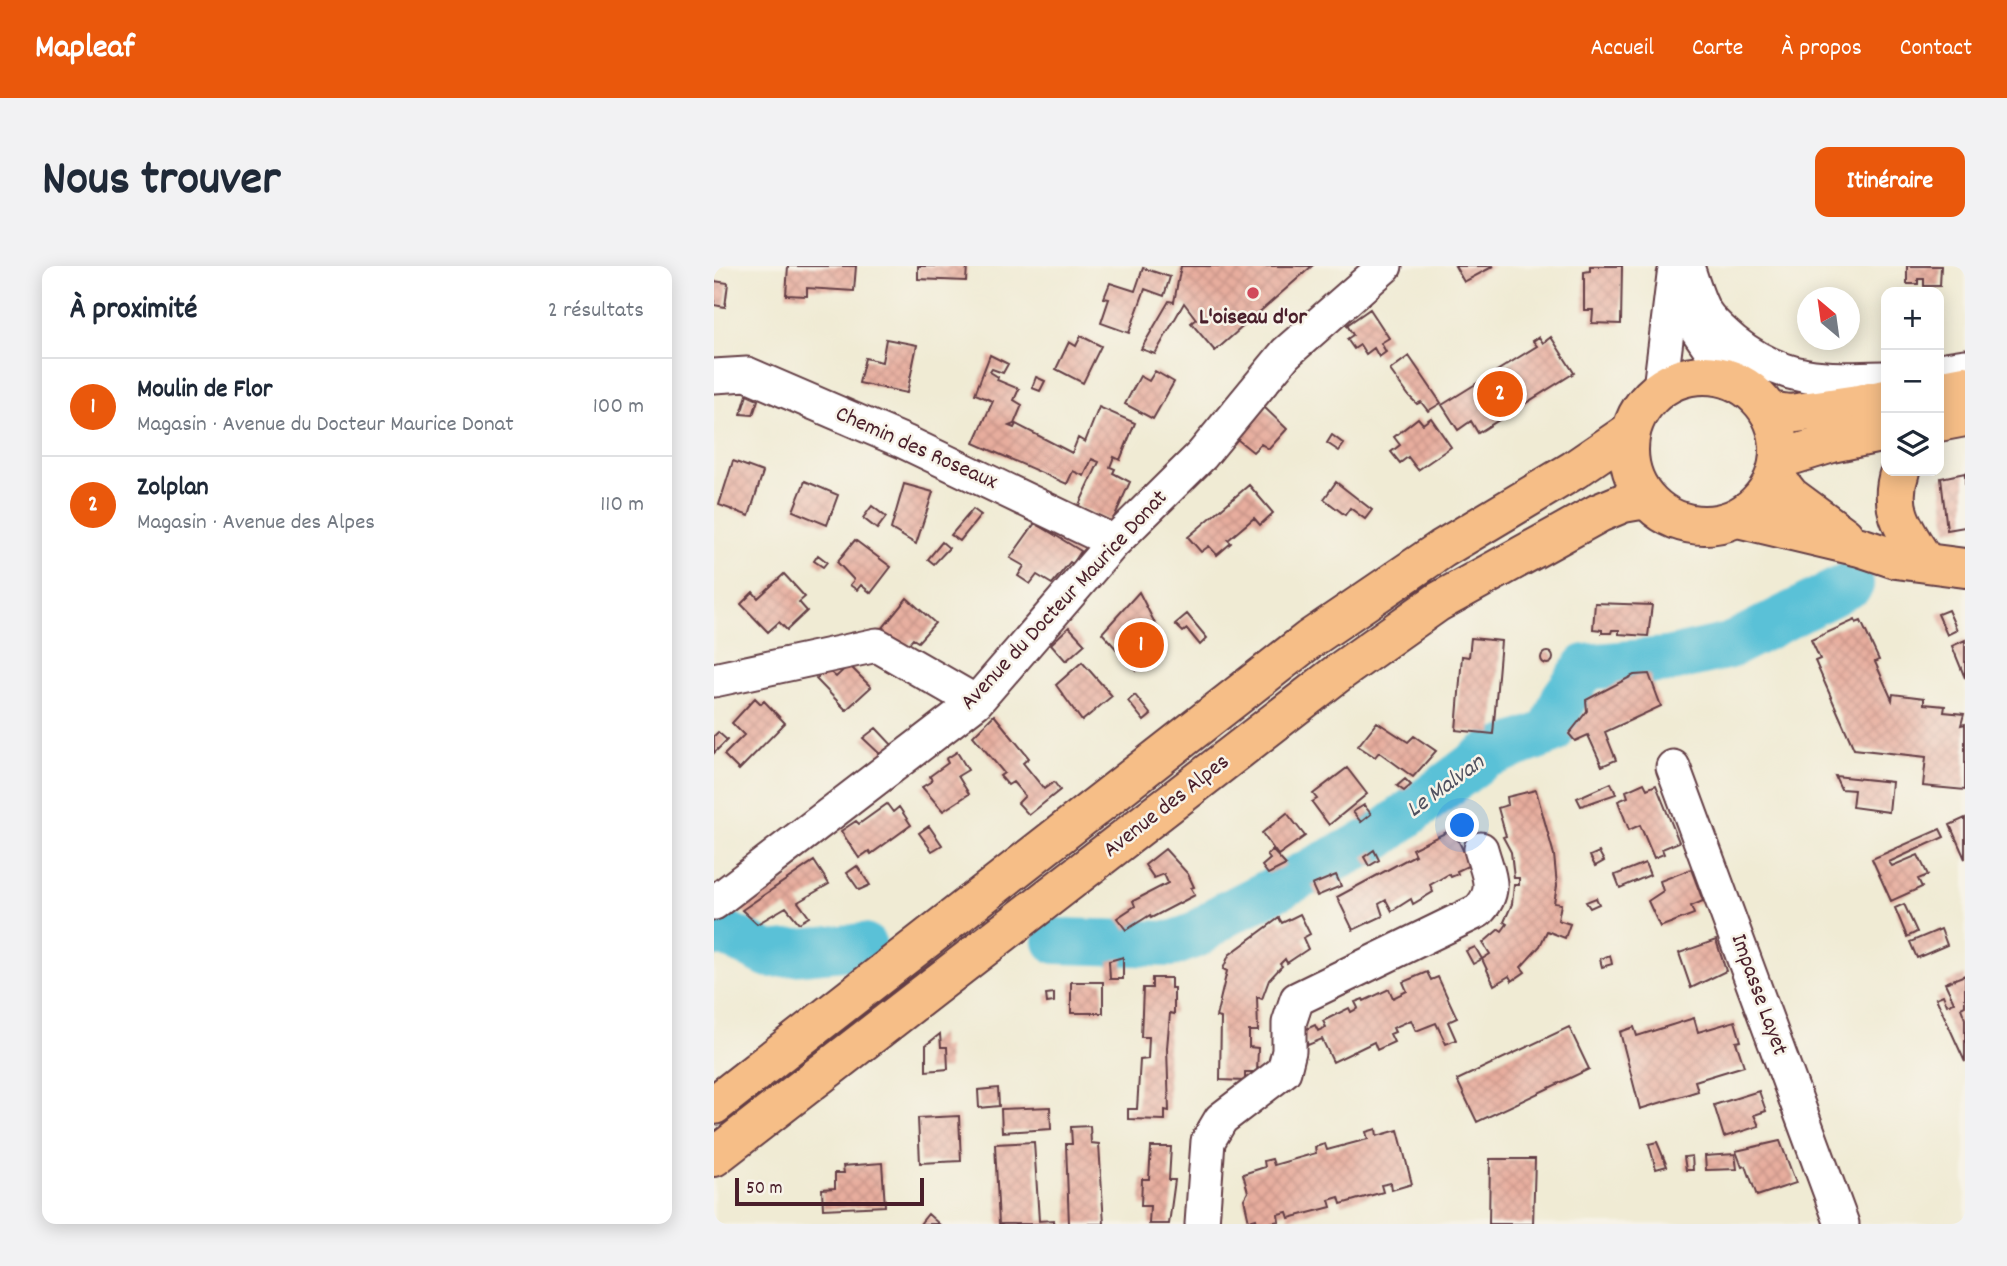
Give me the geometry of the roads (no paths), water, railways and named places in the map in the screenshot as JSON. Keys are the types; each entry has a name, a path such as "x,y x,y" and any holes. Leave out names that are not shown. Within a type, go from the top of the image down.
{"main road":[{"path":"1707,374 1731,379 1746,387 1769,411 1776,426 1777,468 1767,493 1738,518 1714,525 1688,524 1665,515 1646,499 1630,466 1631,430 1642,407 1660,388 1683,377 1707,374"},
{"path":"1946,415 1965,385"},
{"path":"1769,411 1790,414 1881,400"},
{"path":"1777,468 1832,443 1881,401"},
{"name":"Avenue des Alpes","path":"714,1105 1310,639 1442,549 1574,470 1631,430"},
{"path":"1777,468 1790,496 1812,515 1860,547"},
{"path":"1898,476 1894,488 1894,506 1898,521 1925,562"},
{"name":"Avenue des Alpes","path":"714,1157 1371,649 1438,602 1516,558 1599,513 1623,503 1646,499"},
{"path":"1738,518 1860,547 1896,559 1965,568"}],"street":[{"name":"Avenue du Docteur Maurice Donat","path":"714,903 976,702 1114,541 1202,455 1286,353 1385,266"},
{"path":"1678,269 1684,309 1731,379"},
{"path":"1660,388 1678,269"},
{"path":"1678,269 1712,323 1769,366 1791,374 1822,379 1881,400"},
{"path":"1944,369 1965,366"},
{"name":"Chemin des Roseaux","path":"714,376 747,374 905,442 1114,541"},
{"path":"714,680 877,645 976,702"},
{"name":"Impasse Layet","path":"1673,767 1842,1224"},
{"path":"1202,1224 1208,1141 1221,1119 1284,1071 1289,1051 1289,1023 1297,999 1478,911 1489,900 1492,889 1481,849"}],"waterway":[{"name":"Le Malvan","path":"1056,941 1172,944 1196,935 1224,915 1378,837 1485,756 1551,732 1564,698 1586,667 1667,660 1729,646 1851,584"},
{"name":"Le Malvan","path":"714,934 725,933 769,955 864,946"}],"place":[{"name":"L'oiseau d'or","path":"1253,293"},
{"name":"Zolplan","path":"1500,394"},
{"name":"Moulin de Flor","path":"1141,645"}]}
